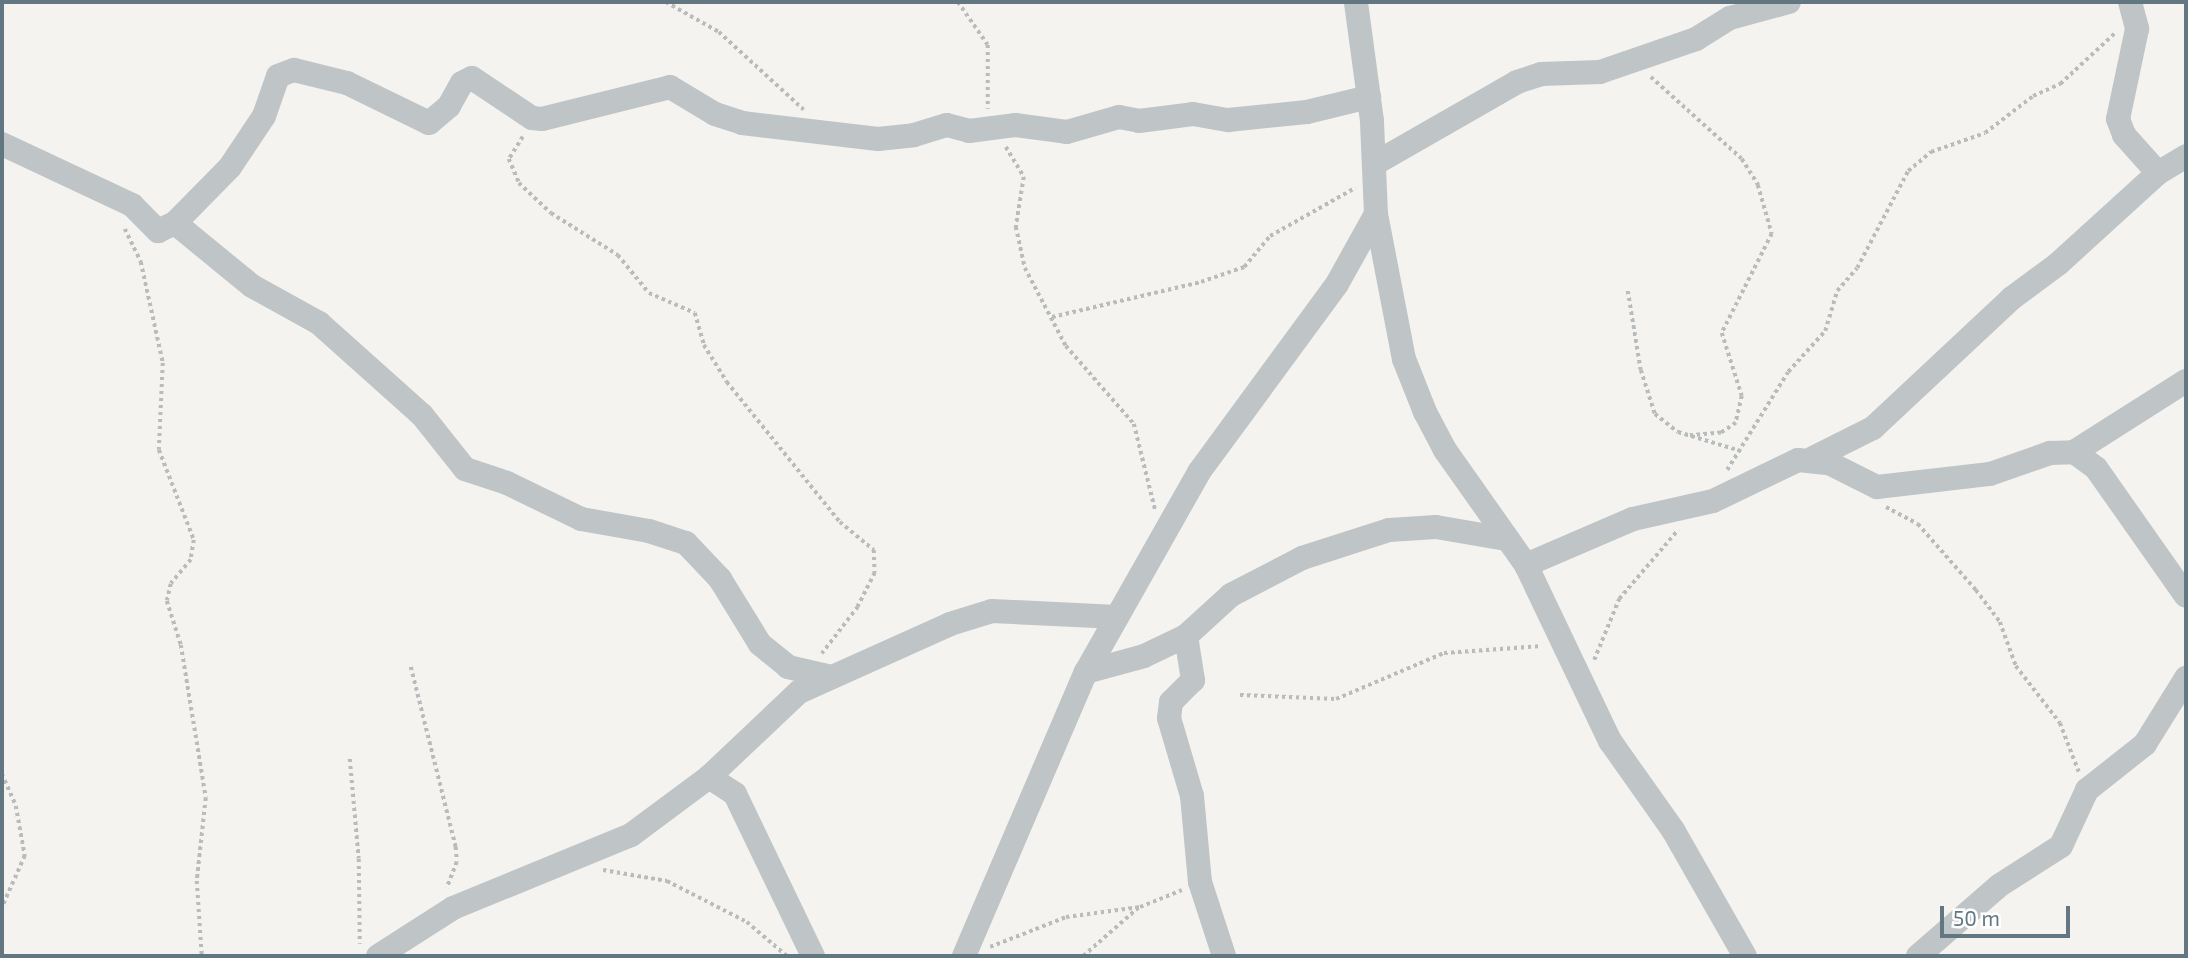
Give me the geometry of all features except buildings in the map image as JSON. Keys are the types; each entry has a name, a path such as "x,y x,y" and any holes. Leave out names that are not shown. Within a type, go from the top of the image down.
{"street":[{"path":"1356,2 1369,97 1376,214 1413,387 1445,450 1526,565 1610,741 1673,830 1745,956"},
{"path":"1374,171 1517,82 1541,74 1600,72 1696,39 1730,18 1788,2"},
{"path":"2133,8 2137,29 2118,119 2124,135 2158,173"},
{"path":"2,145 132,205 158,231 175,223 230,167 260,124 281,72 311,72 347,83 429,123 449,106 462,83 472,78 532,118 547,118 670,87 726,119 878,139 914,135 940,125 959,126 969,131 1015,125 1067,132 1119,117 1139,121 1193,114 1228,120 1307,112 1369,97"},
{"path":"1526,565 1633,519 1698,506 1790,463 1813,458 1873,428 2005,304 2058,264 2158,173 2186,156"},
{"path":"975,953 1086,672 1199,472 1337,284 1376,214"},
{"path":"175,223 252,286 319,323 422,415 465,469 507,483 581,519 649,531 686,543 719,579 760,643 788,667 820,674"},
{"path":"1813,458 1863,483 1887,487 1990,474 2050,453 2074,452 2186,381"},
{"path":"2074,452 2096,468 2186,596"},
{"path":"1086,672 1144,656 1186,636 1245,586 1302,558 1389,530 1436,527 1506,539"},
{"path":"369,954 437,917 631,835 709,776 785,702 820,674 950,624 992,611 1117,617"},
{"path":"1186,636 1193,680 1171,702 1169,718 1192,796 1200,882 1224,956"},
{"path":"1918,956 2014,874 2061,846 2087,790 2145,744 2186,678"},
{"path":"709,776 735,793 813,956"}],"path":[{"path":"666,2 719,32 792,100 834,132"},
{"path":"958,2 988,45 988,110 993,128 1022,169 1024,190 1018,239 1024,268 1066,346 1134,424 1162,541"},
{"path":"1722,476 1741,451 1788,372 1825,331 1837,291 1857,268 1908,171 1931,152 1985,133 2034,96 2060,84 2133,8"},
{"path":"1633,61 1737,153 1758,185 1772,234 1722,333 1742,396 1736,422 1721,433 1687,436"},
{"path":"547,118 511,150 510,167 519,183 551,213 618,256 649,293 695,313 704,345 727,382 839,522 874,550 875,573 820,674"},
{"path":"1052,317 1201,282 1244,267 1270,236 1374,171"},
{"path":"107,195 141,262 163,363 159,450 194,540 191,560 171,584 167,601 181,645 206,798 197,911 202,956"},
{"path":"1628,291 1641,370 1655,414 1661,422 1687,436 1741,451"},
{"path":"1863,483 1888,509 1918,524 1976,590 2000,622 2017,666 2060,723 2087,790"},
{"path":"1583,688 1619,599 1698,506"},
{"path":"1240,695 1336,699 1444,653 1562,645"},
{"path":"411,667 456,847 457,862 437,917"},
{"path":"351,759 363,925 369,954"},
{"path":"2,774 16,806 25,856 2,908"},
{"path":"568,862 667,881 747,922 787,956"},
{"path":"975,953 1066,917 1140,907 1200,882"},
{"path":"1083,956 1140,907"}]}
